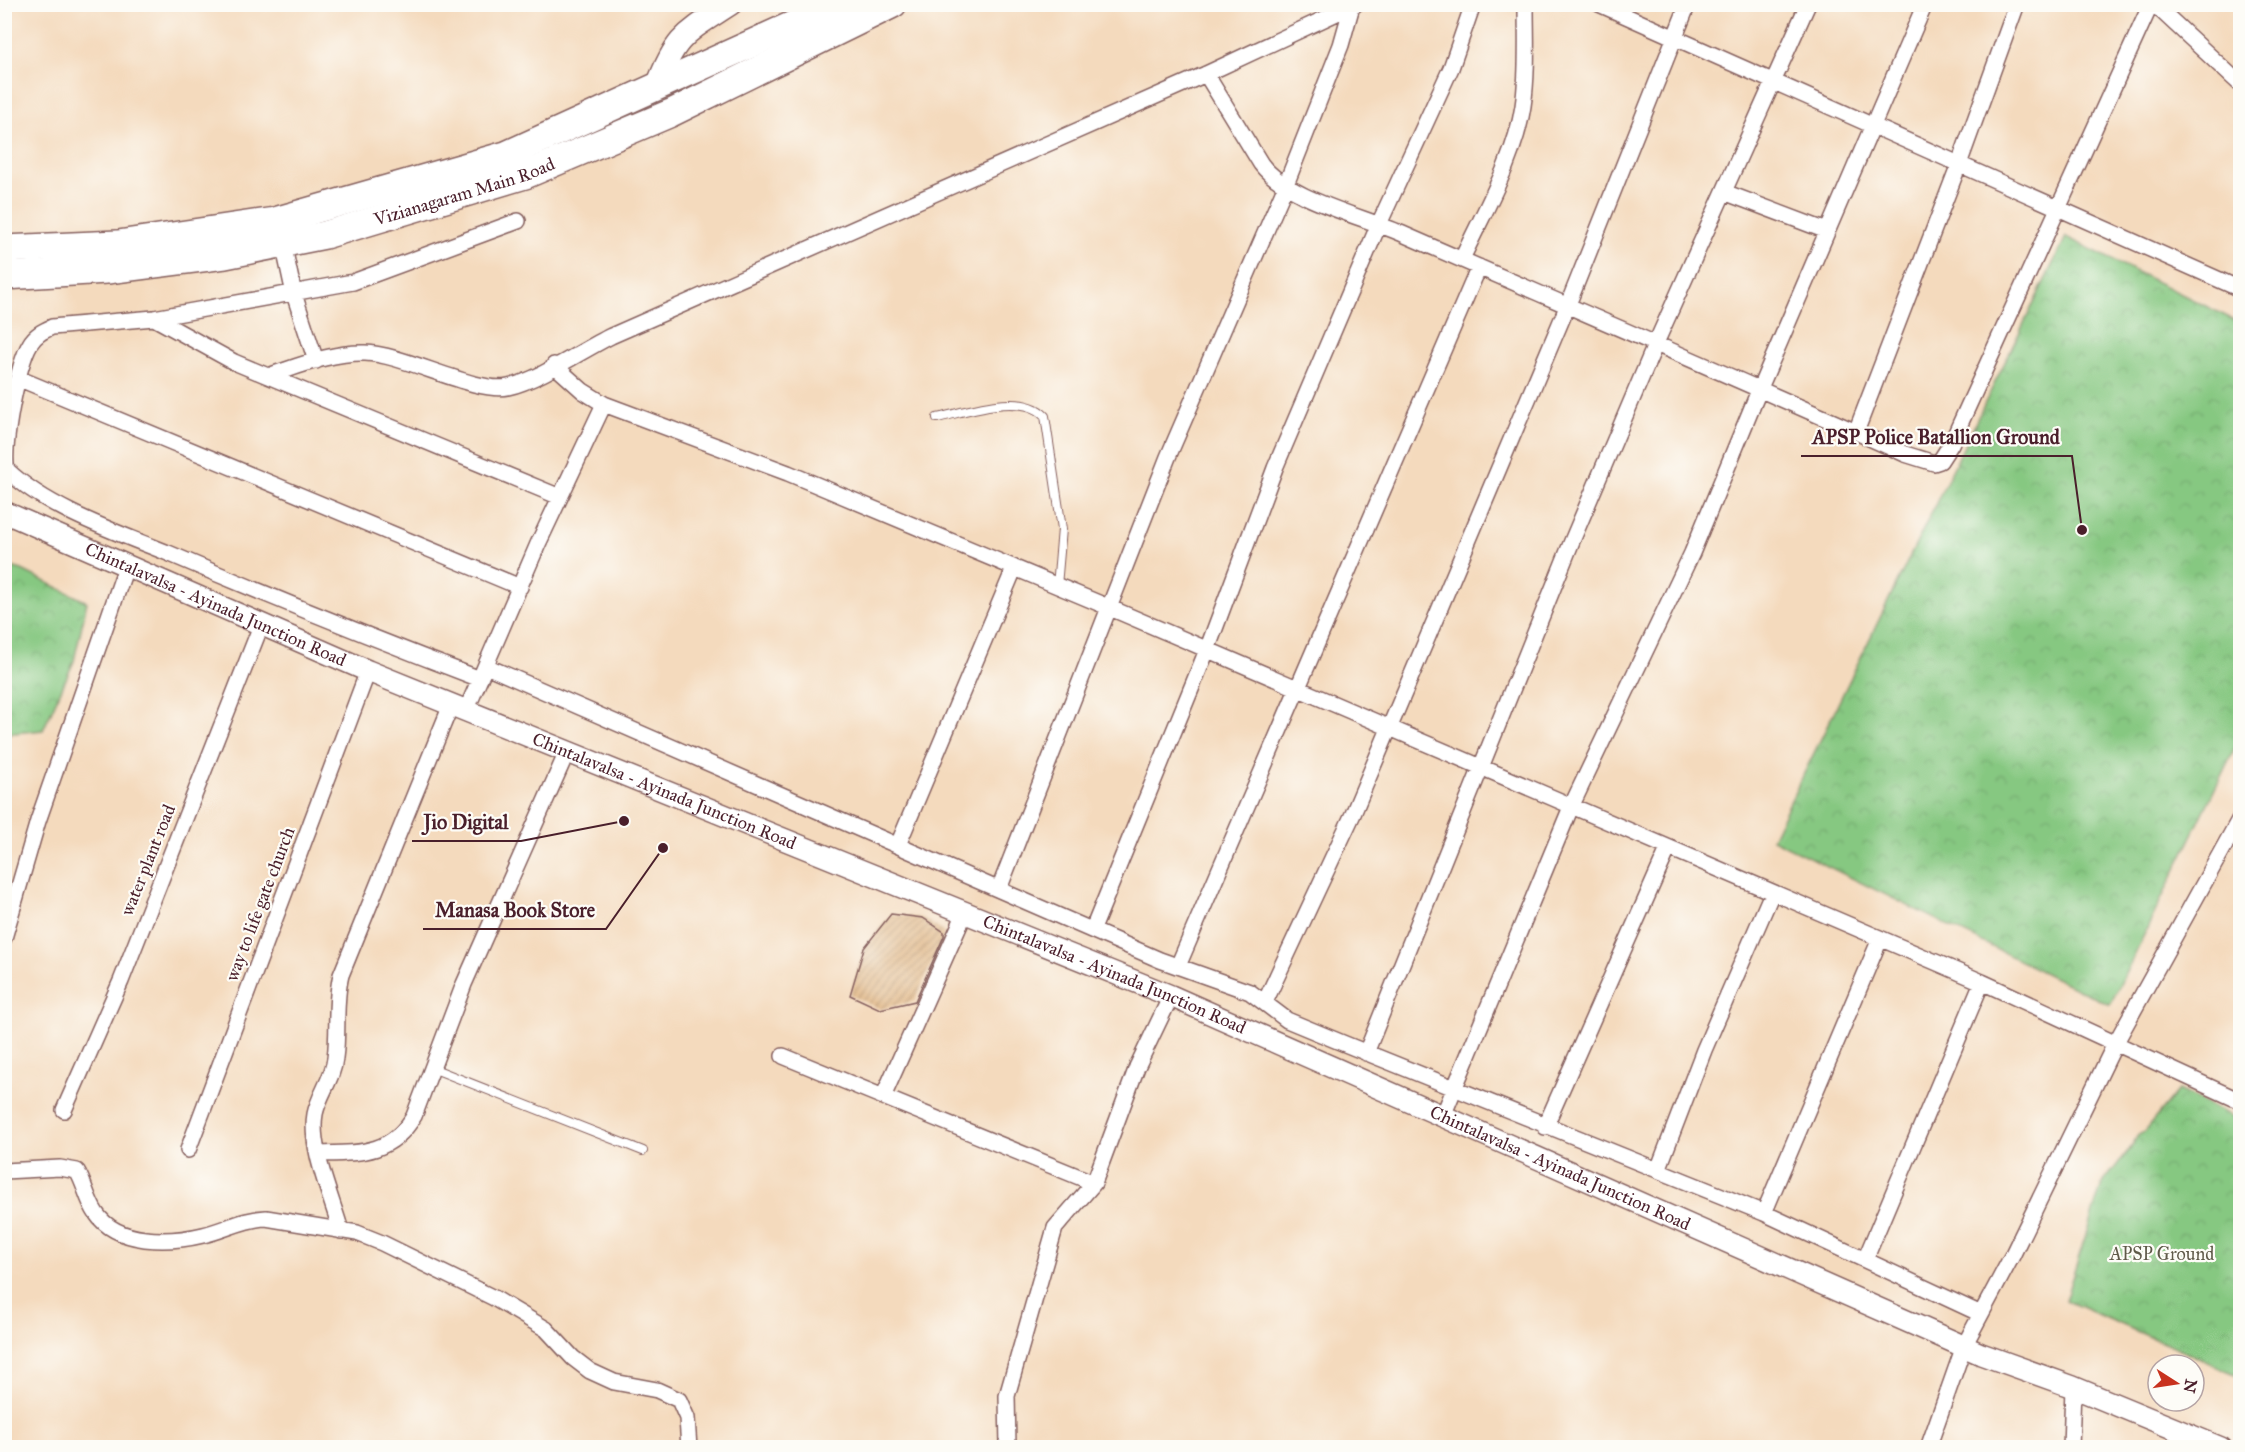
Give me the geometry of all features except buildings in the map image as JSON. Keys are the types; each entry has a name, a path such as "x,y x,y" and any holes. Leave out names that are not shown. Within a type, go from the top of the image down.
{"highway":[{"name":"Vizianagaram Main Road","path":"4,249 118,244 275,221 506,155 839,4"},
{"name":"Vizianagaram Main Road","path":"4,276 107,270 225,255 325,235 525,175 671,113 892,4"}],"main road":[{"path":"656,88 676,43 684,35 731,5"},
{"name":"Chintalavalsa - Ayinada Junction Road","path":"4,512 368,671 1171,996 1964,1346 2073,1387 2221,1448"}],"street":[{"path":"1093,929 1207,650 1275,468 1379,224 1451,68 1473,4"},
{"path":"1462,260 1500,176 1518,129 1523,105 1526,4"},
{"path":"1599,4 1673,39 2241,289"},
{"path":"1265,1002 1353,814 1387,728 1567,307 1688,4"},
{"path":"1366,1053 1572,541 1656,343 1808,4"},
{"path":"1443,1116 1571,807 1692,553 1760,388 1925,4"},
{"path":"1856,432 1959,164 2017,4"},
{"path":"1206,74 1260,164 1269,175 1285,187 1379,224 1926,462 1940,461 1951,444 2056,208 2153,4 2241,84"},
{"path":"268,376 338,354 366,353 387,356 495,387 507,387 539,375 610,336 687,301 1206,74 1354,5"},
{"path":"999,889 1108,607 1168,458 1285,187 1341,45 1354,5"},
{"path":"1724,192 1827,231"},
{"path":"518,221 353,282 154,318 52,327 40,332 27,351 14,398 5,463 7,470 19,482 95,523 328,621 483,672 898,845 1178,966 1217,979 1265,1002 1287,1020 1455,1087 1545,1127 1764,1213 1981,1314"},
{"path":"284,243 294,294 316,361"},
{"path":"1178,966 1295,688 1479,267"},
{"path":"154,318 213,352 561,497"},
{"path":"554,365 583,391 604,404 788,473 1108,607 1982,982 2241,1101"},
{"path":"20,379 520,587"},
{"path":"342,1231 318,1155 315,1115 334,1069 336,994 341,975 459,708 483,672 604,404"},
{"path":"4,938 38,821 126,567"},
{"path":"898,845 1014,569"},
{"name":"water plant road","path":"64,1110 121,981 262,623"},
{"name":"way to life gate church","path":"188,1150 368,671"},
{"path":"318,1155 363,1153 396,1139 414,1116 464,984 567,752"},
{"path":"1928,1448 1964,1346 2012,1256 2115,1044 2241,818"},
{"path":"1545,1127 1668,849"},
{"path":"1658,1170 1704,1050 1772,893"},
{"path":"883,1097 965,913"},
{"path":"1764,1213 1880,939"},
{"path":"1865,1260 1982,982"},
{"path":"1008,1446 1007,1396 1055,1228 1094,1183 1137,1067 1171,996"},
{"path":"783,1056 1094,1183"},
{"path":"4,1171 60,1168 77,1171 96,1214 104,1222 127,1236 176,1238 194,1236 252,1219 266,1218 342,1231 382,1243 494,1298 546,1329 573,1358 590,1371 614,1382 674,1396 684,1407 689,1448"},
{"path":"2071,1448 2073,1387"}],"lane":[{"path":"937,418 1006,403 1032,407 1045,416 1050,433 1062,529 1057,586"},
{"path":"432,1068 643,1151"}],"green space":[{"path":"2066,237 2240,323 2240,737 2110,1005 1772,839"},
{"path":"4,565 22,570 87,602 74,661 43,730 5,734"},
{"name":"APSP Ground","path":"2178,1090 2240,1120 2240,1376 2206,1361 2206,1353 2187,1353 2065,1300 2102,1184 2132,1146 2137,1136 2144,1132"}],"place":[{"name":"APSP Police Batallion Ground","path":"2082,530"},
{"name":"Jio Digital","path":"624,821"},
{"name":"Manasa Book Store","path":"663,848"}]}
